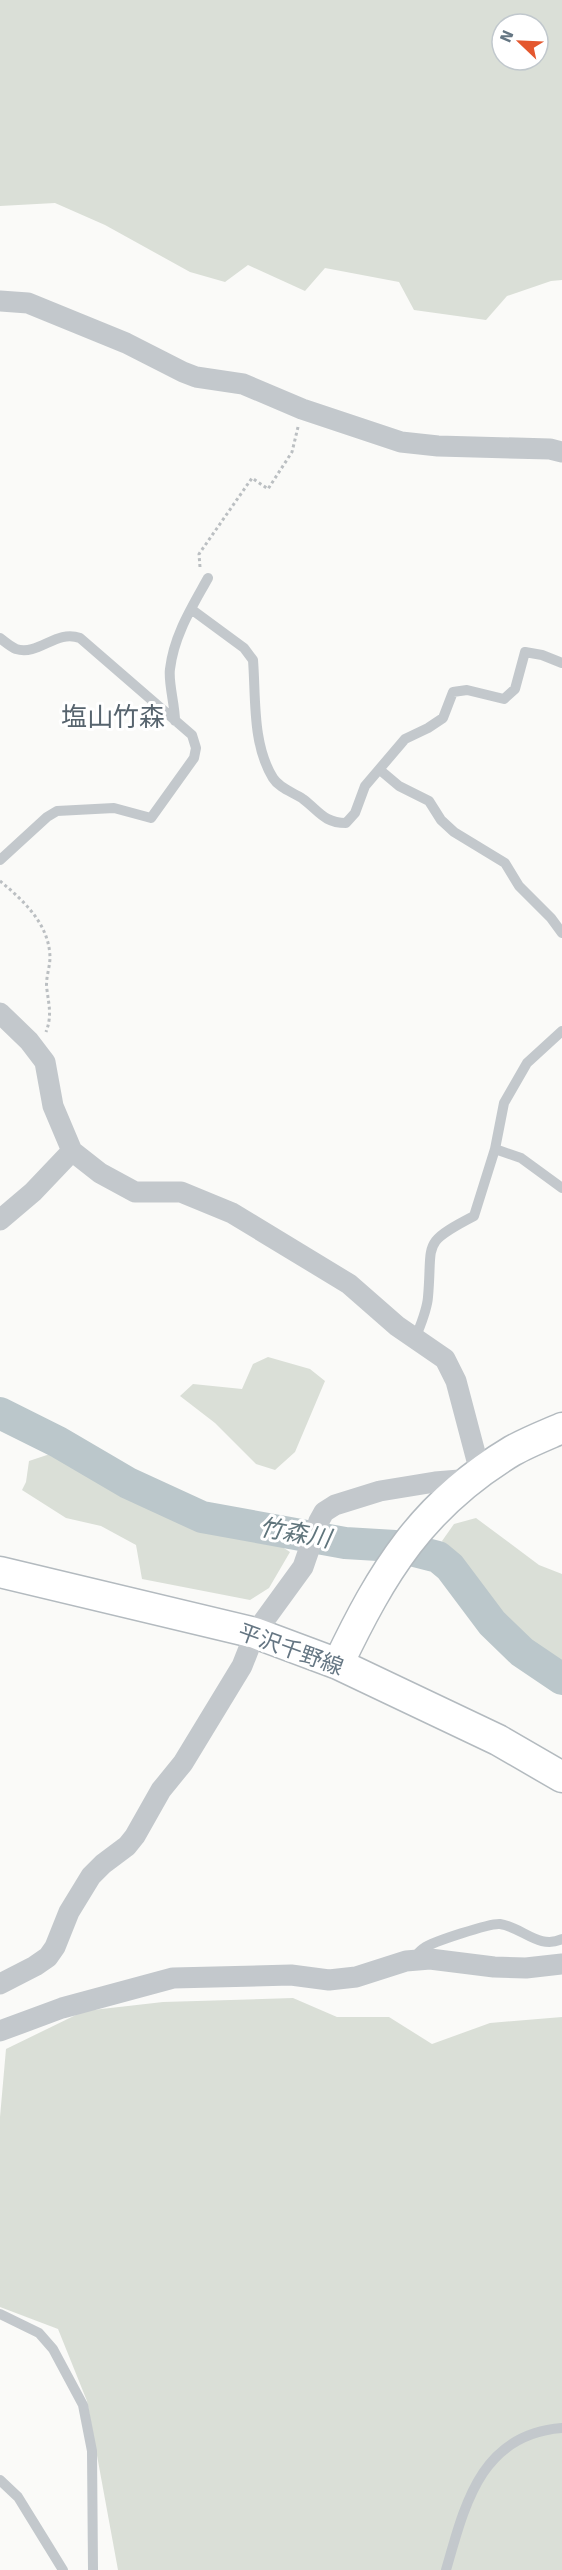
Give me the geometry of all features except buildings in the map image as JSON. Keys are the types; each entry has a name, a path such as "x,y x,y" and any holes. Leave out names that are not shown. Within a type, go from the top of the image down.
{"main road":[{"path":"338,1664 387,1571 416,1530 443,1503 476,1476 514,1450 562,1428"},
{"name":"平沢千野線","path":"0,1572 255,1633 338,1664 498,1740 562,1777"}],"street":[{"path":"0,301 28,303 126,343 196,377 243,384 302,409 401,442 438,446 550,449 562,452"},
{"path":"0,1013 45,1062 53,1106 72,1151 100,1173 127,1189 147,1193 181,1192 232,1213 349,1284 396,1326 437,1352 452,1369 476,1476 380,1491 335,1505 324,1512 303,1567 255,1633 242,1666 183,1763 161,1790 131,1841 91,1876 69,1912 55,1947 48,1957 0,1984"},
{"path":"0,1220 33,1192 72,1151"},
{"path":"0,2031 62,2008 173,1978 291,1975 329,1980 356,1977 412,1961 430,1959 494,1967 526,1968 562,1964"}],"lane":[{"path":"175,721 175,701 169,671 178,632 208,578"},
{"path":"190,609 244,648 253,660 261,746 274,779 323,818 335,823 346,823 355,813 366,786 405,739 443,718 453,692 467,690 504,699 515,689 525,652 542,655 562,663"},
{"path":"0,638 15,649 29,650 70,634 80,638 192,735 196,748 194,758 151,818 114,808 57,811 47,817 0,860"},
{"path":"380,770 399,786 429,801 441,820 454,832 505,863 519,886 551,918 562,933"},
{"path":"416,1339 428,1300 429,1258 432,1246 443,1232 474,1216 495,1149 504,1103 527,1063 559,1037"},
{"path":"495,1149 521,1158 562,1188"},
{"path":"412,1961 424,1947 484,1926 498,1924 547,1942 562,1939"},
{"path":"0,2314 39,2333 53,2349 83,2405 92,2451 93,2570"},
{"path":"446,2570 468,2502 485,2469 501,2451 518,2438 562,2428"},
{"path":"0,2480 18,2497 63,2570"}],"path":[{"path":"208,578 198,565 199,554 252,478 268,489 292,452 302,409"},
{"path":"0,881 36,916 43,927 50,957 46,990 51,1010 49,1025 38,1053"}],"shaded area":[{"path":"0,0 562,0 562,280 551,281 507,296 486,320 414,310 399,282 325,268 305,291 248,265 225,282 190,272 105,225 55,203 0,206"},
{"path":"268,1357 310,1369 325,1381 295,1452 275,1470 256,1464 215,1423 180,1396 193,1384 242,1389 253,1364"},
{"path":"56,1452 150,1501 229,1532 264,1535 290,1552 269,1588 250,1600 142,1579 136,1545 101,1526 66,1518 22,1490 26,1482 29,1461"},
{"path":"476,1518 539,1565 562,1574 562,1668 527,1642 494,1611 442,1541 454,1524"},
{"path":"293,1998 337,2017 389,2017 432,2044 490,2023 562,2017 562,2570 118,2570 87,2401 58,2329 0,2307 0,2117 6,2049 84,2011 163,2002"}],"waterway":[{"name":"竹森川","path":"0,1413 58,1442 128,1483 202,1517 345,1543 395,1546 438,1557 450,1567 492,1623 522,1652 562,1679"}],"district":[{"name":"塩山竹森","path":"113,717"}]}
